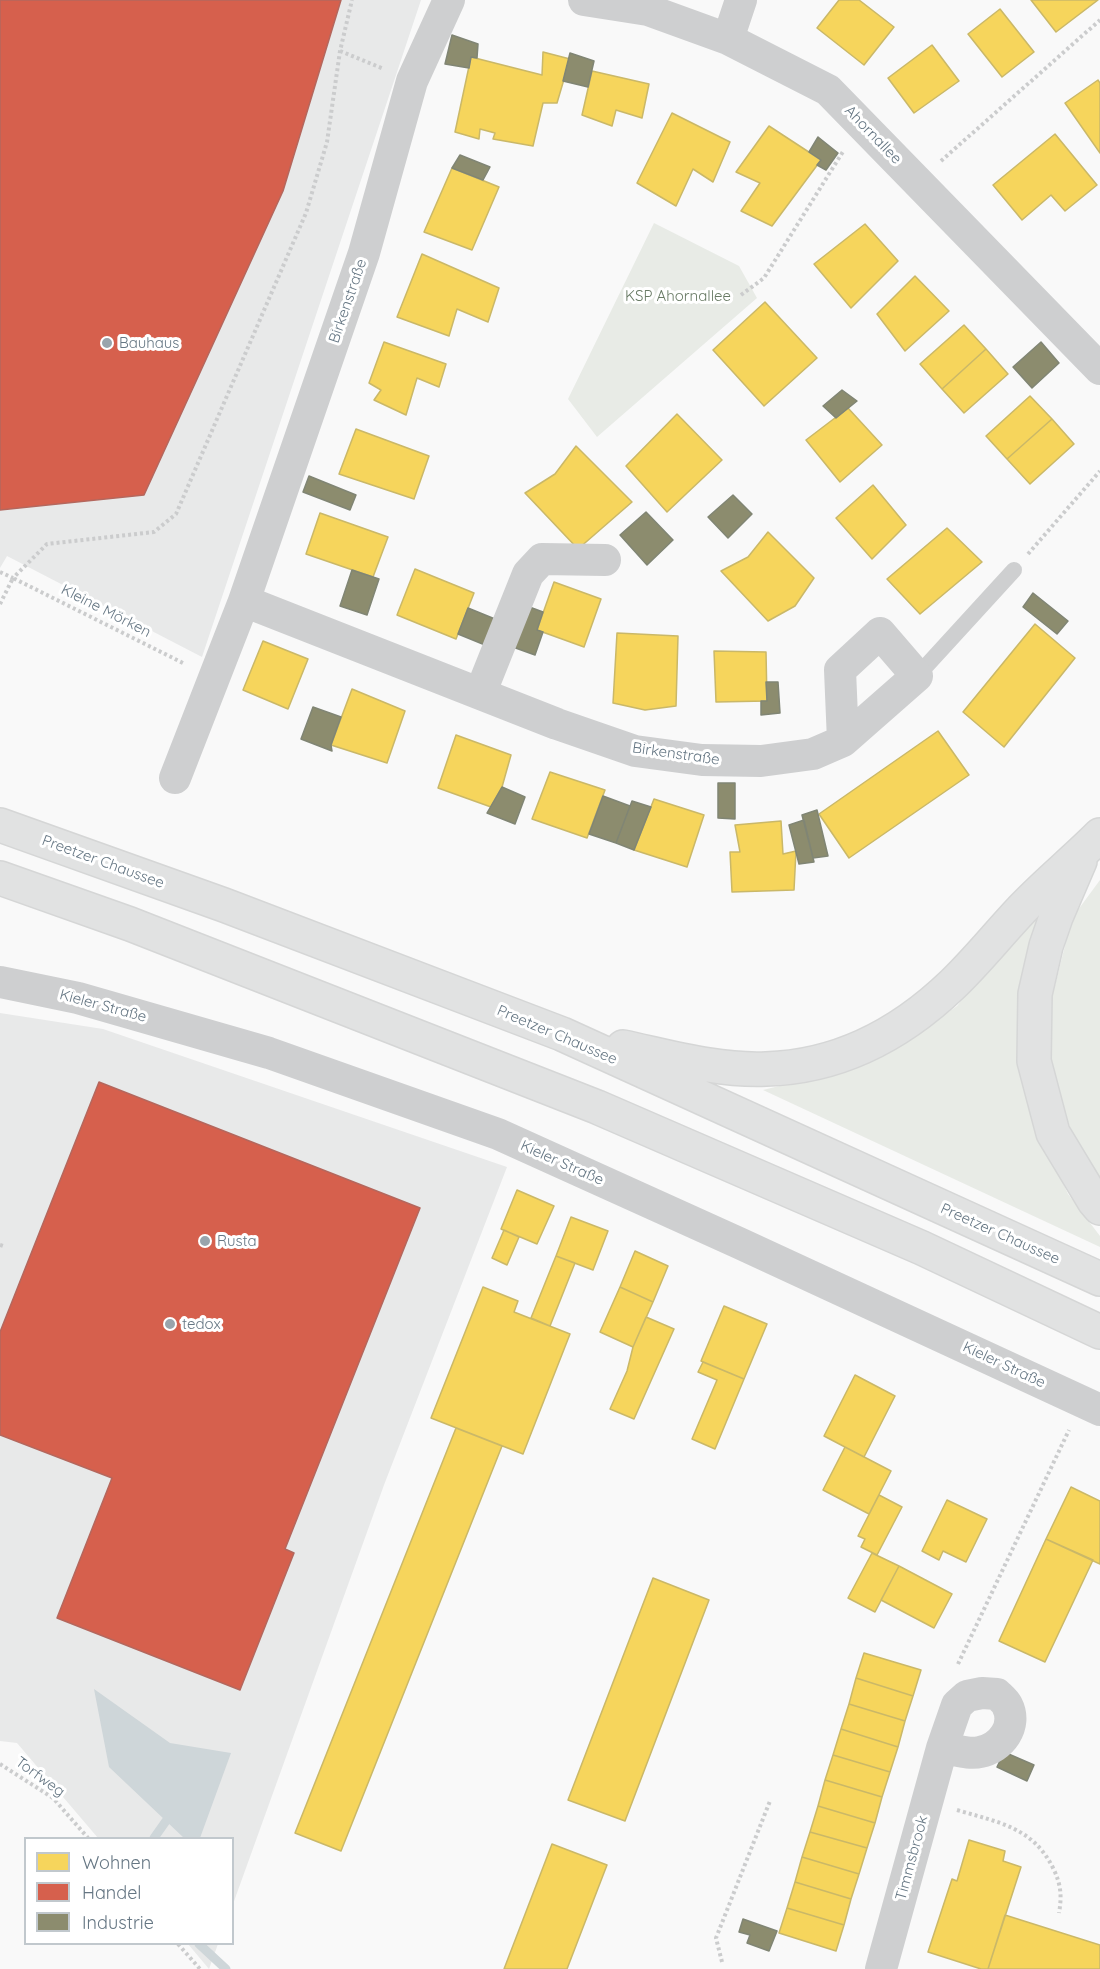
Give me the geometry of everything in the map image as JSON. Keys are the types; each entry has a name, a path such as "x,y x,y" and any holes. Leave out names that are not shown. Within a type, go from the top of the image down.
{"highway":[{"name":"Preetzer Chaussee","path":"0,825 224,905 562,1034 1100,1279"},
{"path":"562,1034 700,1064 730,1067 775,1069 836,1059 886,1034 930,1005 954,983 1025,905 1092,843"},
{"path":"1092,843 1056,917 1046,946 1035,994 1034,1061 1053,1133 1094,1202 1100,1208"},
{"path":"0,879 130,924 597,1107 922,1248 1100,1332"}],"street":[{"name":"Birkenstraße","path":"175,778 244,601 364,253 412,81 449,0"},
{"name":"Ahornallee","path":"584,0 648,10 728,39 828,90 1100,369"},
{"path":"728,39 741,0"},
{"path":"480,694 528,574 542,559 605,560"},
{"name":"Birkenstraße","path":"244,601 480,694 635,751 702,760 761,761 813,754 843,741 917,676"},
{"path":"843,741 840,670 880,633 917,676"},
{"name":"Kieler Straße","path":"0,982 78,998 269,1053 498,1134 1091,1406"},
{"path":"942,1748 978,1753 997,1746 1007,1734 1010,1719 1007,1705 997,1694 982,1693 967,1696"},
{"name":"Timmsbrook","path":"881,1969 942,1748 957,1705 967,1696"}],"lane":[{"path":"917,676 1014,570"}],"path":[{"path":"0,604 13,578 47,544 154,531 176,514 306,213 327,142 340,51 352,0"},
{"path":"918,182 1100,20"},
{"path":"340,51 412,81"},
{"path":"741,295 764,278 861,123"},
{"path":"1014,570 1100,471"},
{"name":"Kleine Mörken","path":"0,572 213,678"},
{"path":"967,1696 956,1668 1091,1406"},
{"name":"Torfweg","path":"0,1764 53,1798 86,1837"},
{"path":"722,1962 716,1938 770,1801"},
{"path":"927,1802 1006,1825 1034,1840 1048,1858 1060,1883 1059,1913"},
{"path":"179,1945 200,1969"}],"shaded area":[{"name":"Bauhaus","path":"0,0 421,0 202,657 7,556 0,568"},
{"path":"0,1013 103,1029 507,1167 384,1485 234,1901 234,1837 97,1837 17,1743 0,1741"},
{"path":"94,1689 170,1743 231,1753 200,1837 183,1837 109,1767"},
{"path":"189,1945 218,1945 209,1969"}],"green space":[{"name":"KSP Ahornallee","path":"654,223 739,266 757,298 597,437 568,399"},
{"path":"1100,880 1100,1182 1082,1160 1052,1078 1051,1001 1072,918"},
{"path":"1046,908 1030,951 1017,1016 1029,1109 1068,1194 1100,1236 1100,1247 763,1090 848,1069 904,1043 957,1006 990,964"}],"building: Wohnen":[{"path":"839,0 859,0 894,27 864,65 817,28"},
{"path":"1031,0 1098,0 1056,32"},
{"path":"1000,9 1034,52 1002,77 968,34"},
{"path":"932,45 959,81 914,113 888,78"},
{"path":"543,52 570,59 557,103 543,103 533,146 493,139 495,133 480,129 479,139 455,132 471,57 542,75"},
{"path":"592,71 649,84 642,118 616,110 612,126 582,115"},
{"path":"1098,80 1100,83 1100,153 1065,103"},
{"path":"672,113 730,142 713,182 693,169 676,206 637,183"},
{"path":"769,126 821,160 772,226 741,211 760,183 736,172"},
{"path":"1055,134 1097,185 1065,211 1051,195 1022,220 993,185"},
{"path":"452,168 499,187 472,250 424,232"},
{"path":"865,224 898,261 851,308 814,264"},
{"path":"422,254 499,288 488,322 457,309 449,336 397,317"},
{"path":"915,276 949,311 905,351 877,314"},
{"path":"765,302 817,358 764,406 713,350"},
{"path":"964,325 986,349 942,389 920,364"},
{"path":"384,342 446,364 439,387 417,378 406,415 374,400 381,390 369,383"},
{"path":"986,349 1008,374 964,413 942,389"},
{"path":"1030,396 1052,419 1007,459 986,436"},
{"path":"848,408 882,445 840,482 806,440"},
{"path":"677,414 722,460 667,512 626,466"},
{"path":"1052,419 1074,444 1030,484 1007,459"},
{"path":"356,429 429,456 414,499 339,474"},
{"path":"576,446 632,502 578,549 525,493 555,474"},
{"path":"873,485 906,525 872,559 836,518"},
{"path":"320,513 388,537 373,577 306,554"},
{"path":"947,528 982,562 920,614 887,579"},
{"path":"768,532 814,578 795,606 768,621 721,571 748,557"},
{"path":"415,569 474,593 456,639 397,615"},
{"path":"554,582 601,599 584,647 537,630"},
{"path":"1035,624 1075,658 1004,747 963,712"},
{"path":"617,633 678,636 676,706 645,710 613,703"},
{"path":"263,641 308,659 288,709 243,690"},
{"path":"714,651 766,652 767,701 716,702"},
{"path":"352,689 405,711 387,763 331,745"},
{"path":"938,731 969,775 849,858 819,814"},
{"path":"456,735 511,755 502,787 491,807 438,788"},
{"path":"550,772 605,790 587,838 532,819"},
{"path":"654,799 704,815 687,867 634,850"},
{"path":"781,821 783,854 796,851 794,890 732,892 730,852 740,852 735,825"},
{"path":"517,1190 554,1206 537,1244 501,1229"},
{"path":"571,1217 608,1231 593,1270 556,1256"},
{"path":"504,1230 519,1237 507,1265 492,1258"},
{"path":"635,1251 668,1266 653,1302 620,1287"},
{"path":"556,1256 575,1263 550,1326 531,1318"},
{"path":"483,1287 518,1301 514,1312 570,1334 523,1454 431,1418"},
{"path":"620,1287 653,1302 633,1347 600,1332"},
{"path":"724,1306 767,1324 744,1379 701,1361"},
{"path":"646,1317 674,1329 634,1419 610,1409 627,1371 633,1347"},
{"path":"703,1362 744,1379 715,1449 692,1439 717,1380 698,1372"},
{"path":"855,1375 895,1396 864,1457 824,1436"},
{"path":"456,1428 502,1446 341,1851 295,1833"},
{"path":"845,1447 891,1471 869,1514 823,1490"},
{"path":"1071,1487 1100,1501 1100,1564 1046,1539"},
{"path":"879,1495 902,1507 877,1555 861,1547 865,1539 858,1536"},
{"path":"947,1500 987,1519 966,1562 943,1551 939,1560 922,1551"},
{"path":"1046,1539 1093,1560 1045,1662 999,1641"},
{"path":"872,1553 899,1566 875,1612 848,1598"},
{"path":"899,1566 952,1594 934,1628 881,1600"},
{"path":"653,1578 709,1600 625,1821 568,1800"},
{"path":"864,1653 921,1670 913,1696 856,1678"},
{"path":"856,1678 913,1696 905,1721 849,1704"},
{"path":"849,1704 905,1721 898,1747 841,1729"},
{"path":"841,1729 898,1747 890,1772 833,1755"},
{"path":"833,1755 890,1772 882,1797 825,1780"},
{"path":"825,1780 882,1797 875,1823 818,1806"},
{"path":"818,1806 875,1823 867,1848 810,1832"},
{"path":"810,1832 867,1848 859,1874 802,1857"},
{"path":"969,1840 1005,1851 1003,1861 1021,1867 988,1969 981,1969 928,1952 952,1879 957,1881"},
{"path":"552,1844 607,1865 567,1969 504,1969"},
{"path":"802,1857 859,1874 851,1899 795,1882"},
{"path":"795,1882 851,1899 844,1925 787,1908"},
{"path":"787,1908 844,1925 836,1951 779,1933"},
{"path":"1005,1915 1100,1945 1100,1969 988,1969"}],"building: Handel":[{"name":"Bauhaus","path":"0,0 341,0 283,191 144,495 0,510"},
{"path":"99,1082 420,1208 285,1549 294,1553 240,1690 57,1618 112,1478 0,1435 0,1332"}],"building: Industrie":[{"path":"452,35 478,44 477,58 471,57 469,68 445,64"},
{"path":"570,53 594,61 588,87 563,81"},
{"path":"818,137 838,153 826,170 817,165 821,160 809,152"},
{"path":"460,155 490,167 483,180 452,168"},
{"path":"1041,342 1059,363 1032,388 1013,367"},
{"path":"842,390 857,401 836,418 823,406"},
{"path":"309,476 356,495 350,510 303,492"},
{"path":"733,495 752,514 728,538 708,517"},
{"path":"646,512 673,540 647,565 620,535"},
{"path":"352,570 379,579 367,615 340,606"},
{"path":"1033,593 1068,621 1057,634 1023,607"},
{"path":"524,605 543,612 537,630 543,632 535,655 510,646"},
{"path":"468,608 495,619 485,645 458,634"},
{"path":"766,682 778,682 780,713 761,715 761,701 767,701"},
{"path":"313,707 341,717 331,745 332,751 301,739"},
{"path":"718,783 735,783 735,819 718,818"},
{"path":"502,787 525,797 515,824 487,813"},
{"path":"603,796 630,806 616,843 589,834"},
{"path":"632,801 651,807 634,850 616,843"},
{"path":"817,810 828,856 813,858 802,815"},
{"path":"804,820 814,862 799,864 789,825"},
{"path":"1004,1752 1034,1765 1027,1781 997,1767"},
{"path":"743,1919 777,1931 769,1951 747,1943 750,1935 739,1932"}],"waterway":[{"path":"155,1837 166,1821"},
{"path":"200,1945 226,1969"}],"place":[{"name":"Bauhaus","path":"107,343"},
{"name":"Rusta","path":"205,1241"},
{"name":"tedox","path":"170,1324"}]}
